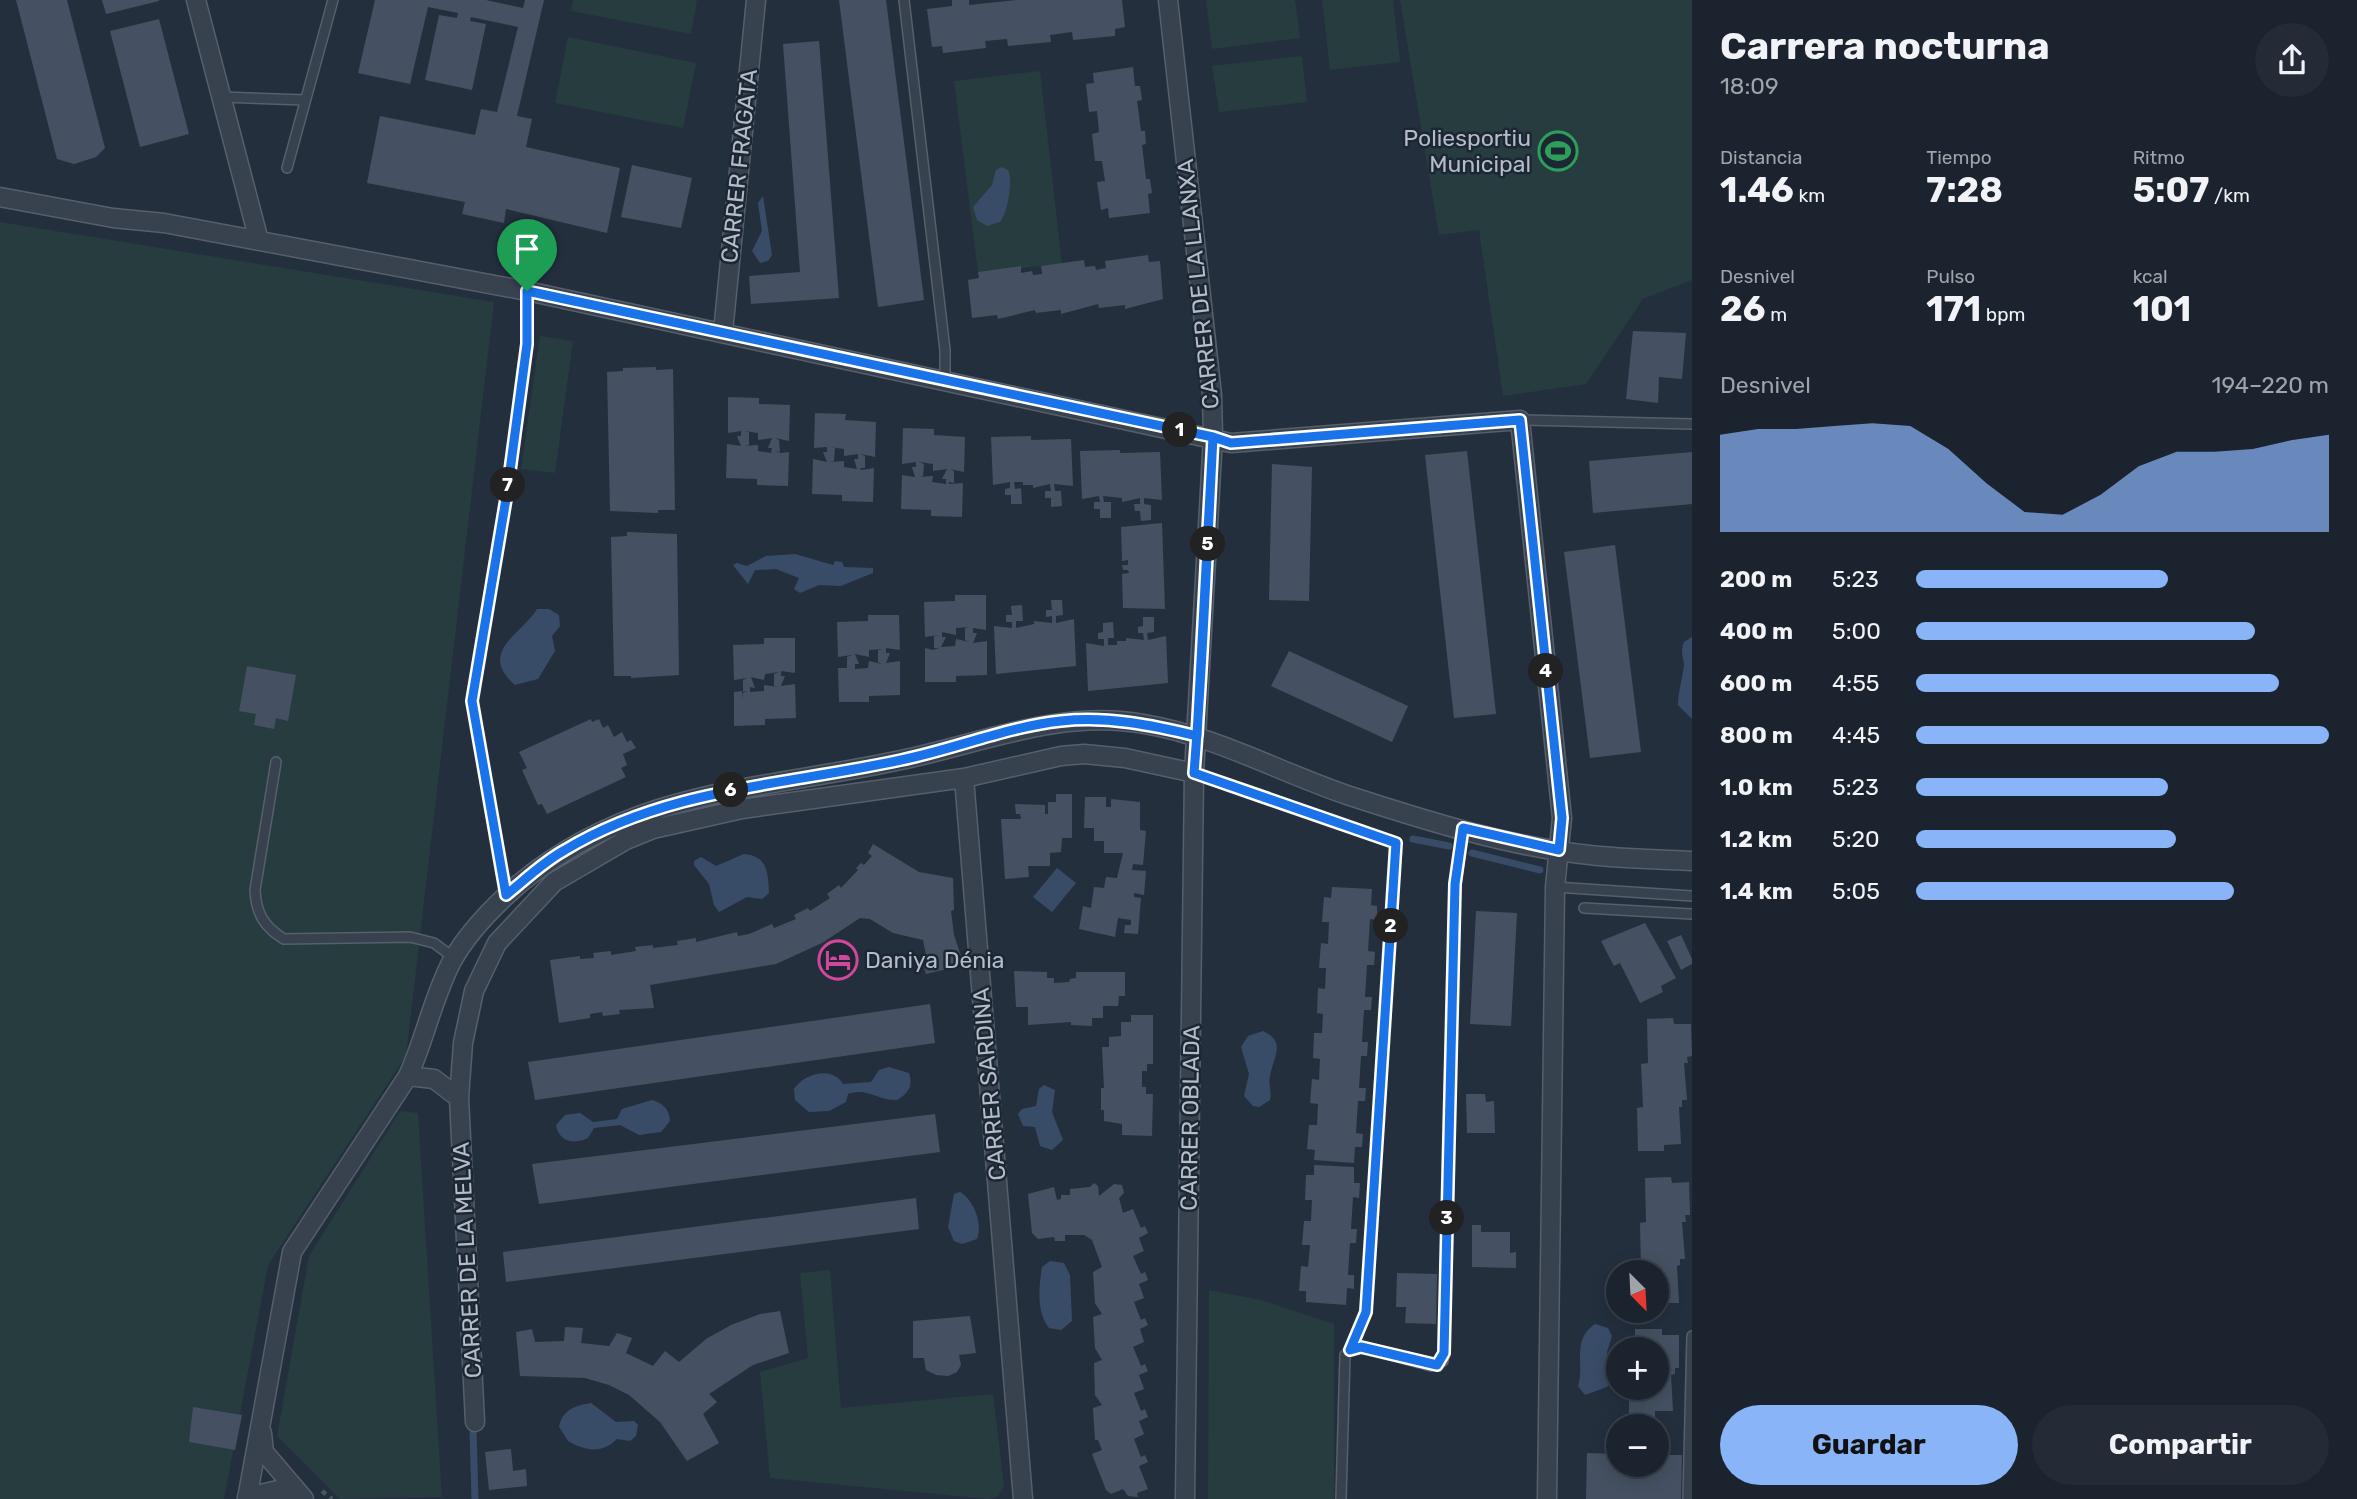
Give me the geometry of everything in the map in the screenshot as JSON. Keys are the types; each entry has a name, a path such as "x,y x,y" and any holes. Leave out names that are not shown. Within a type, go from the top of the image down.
{"street":[{"path":"196,0 259,242"},
{"name":"CARRER FRAGATA","path":"723,332 756,0"},
{"name":"CARRER DE LA LLANXA","path":"1168,0 1212,395 1213,437 1197,736"},
{"path":"0,197 113,218 164,223 527,291 1231,443 1520,420 1562,818 1555,887 1547,1499"},
{"path":"303,1499 278,1490 247,1498 292,1252 408,1076 454,958 506,895 545,862 604,829 644,813 706,795 902,760 1059,721 1122,720 1197,736 1341,793 1463,828 1592,856 1692,861"},
{"name":"CARRER OBLADA","path":"1185,1499 1194,773 1197,736"},
{"path":"964,778 1011,765 1084,754 1153,763 1194,773"},
{"name":"CARRER DE LA MELVA","path":"475,1422 459,1098 463,1042 474,991 497,943 536,900 575,868 626,840 694,819 742,809 964,778"},
{"name":"CARRER SARDINA","path":"964,778 1023,1499"},
{"path":"408,1076 434,1079 459,1098"},
{"path":"261,1423 264,1452 303,1499"}],"lane":[{"path":"287,168 333,0"},
{"path":"904,0 945,349 945,380"},
{"path":"222,97 305,100"},
{"path":"1520,420 1692,424"},
{"path":"276,762 255,890 256,908 269,930 284,939 410,937 434,943 454,958"},
{"path":"1194,773 1396,843 1366,1312 1350,1350 1345,1355 1341,1499"},
{"path":"1350,1350 1361,1347 1431,1366 1443,1361 1455,884 1463,828"},
{"path":"1555,887 1692,896"},
{"path":"1584,908 1692,914"},
{"path":"1688,1499 1692,1336"}],"path":[{"path":"506,895 472,701 507,493 527,344 527,291"},
{"path":"321,1491 332,1499"}],"green space":[{"path":"573,0 697,0 691,34 571,11"},
{"path":"1206,0 1295,0 1300,38 1212,49"},
{"path":"1322,0 1393,0 1400,62 1330,70"},
{"name":"Poliesportiu Municipal","path":"1400,0 1692,0 1692,280 1643,299 1586,384 1503,396 1479,230 1439,235"},
{"path":"568,37 696,63 683,128 555,103"},
{"path":"1302,56 1307,102 1219,112 1212,66"},
{"path":"1040,71 1062,264 978,272 954,81"},
{"path":"0,222 494,302 406,1056 268,1265 224,1499 0,1499"},
{"path":"540,336 573,341 555,473 521,469"},
{"path":"400,1111 418,1113 442,1497 340,1499 277,1436 309,1256"},
{"path":"830,1270 841,1408 993,1394 1004,1486 998,1497 988,1499 770,1478 760,1372 808,1358 800,1273"},
{"path":"1209,1290 1261,1300 1334,1324 1334,1499 1208,1499"}],"water":[{"path":"1002,167 1008,170 1009,175 1007,204 1000,222 987,226 977,220 973,207 992,185 996,170"},
{"path":"763,196 772,255 768,261 760,263 752,251 762,231 758,203"},
{"path":"795,554 833,565 835,561 842,562 844,567 873,568 873,573 841,586 819,585 800,593 794,589 799,578 776,569 755,570 748,584 733,565 737,563 747,566 766,556"},
{"path":"537,609 549,609 559,615 560,626 552,636 555,651 538,679 515,685 504,673 500,663 501,653 513,635"},
{"path":"1692,637 1692,719 1678,705 1684,664 1682,648 1684,642"},
{"path":"744,854 752,855 762,862 767,872 769,893 762,899 747,897 719,912 714,905 709,884 694,865 694,861 701,857 716,866"},
{"path":"1057,868 1076,883 1052,912 1033,897"},
{"path":"1263,1031 1275,1040 1277,1050 1270,1079 1270,1100 1259,1107 1253,1106 1244,1096 1249,1074 1241,1047 1248,1036"},
{"path":"889,1067 909,1073 909,1089 897,1100 855,1092 848,1094 846,1102 829,1111 809,1112 795,1100 794,1089 811,1076 826,1073 838,1078 843,1084 871,1082 879,1070"},
{"path":"1044,1085 1055,1090 1052,1112 1063,1140 1052,1150 1040,1146 1035,1127 1023,1126 1018,1114 1022,1109 1036,1106 1039,1089"},
{"path":"652,1100 663,1105 668,1113 670,1121 661,1132 639,1135 620,1125 594,1128 588,1138 573,1141 560,1135 556,1125 565,1115 580,1113 593,1122 617,1119 622,1109"},
{"path":"960,1192 973,1206 979,1226 977,1239 962,1244 954,1241 948,1227 954,1194"},
{"path":"1050,1261 1064,1263 1070,1275 1072,1321 1061,1330 1049,1328 1040,1307 1042,1267"},
{"path":"1595,1324 1608,1328 1612,1336 1606,1337 1606,1387 1585,1395 1578,1386 1581,1345 1588,1330"},
{"path":"591,1403 616,1422 634,1421 638,1425 636,1436 630,1441 617,1439 599,1449 581,1447 568,1441 559,1427 563,1416 575,1407"}],"building":[{"path":"16,0 67,0 105,148 96,157 74,164 57,159"},
{"path":"102,0 159,0 159,1 106,14"},
{"path":"375,0 486,0 523,8 525,0 544,0 517,116 532,119 526,147 620,168 607,233 506,209 504,223 462,214 465,202 367,183 380,116 475,135 481,109 497,112 518,27 471,17 470,21 486,24 472,90 425,80 439,15 457,18 458,13 428,7 410,84 358,73"},
{"path":"839,0 886,0 924,300 878,307"},
{"path":"952,0 969,0 969,5 1017,0 1122,0 1125,27 1115,29 1115,36 1073,40 1072,32 1050,35 1051,42 1008,46 1007,39 985,41 986,48 943,53 942,46 932,47 927,9 952,6"},
{"path":"159,19 189,134 140,147 110,31"},
{"path":"819,41 839,298 751,304 749,276 800,272 783,44"},
{"path":"1133,67 1135,86 1140,86 1142,100 1137,101 1141,131 1145,131 1146,144 1142,145 1146,179 1150,179 1152,193 1148,194 1150,213 1109,218 1108,208 1101,210 1097,182 1105,181 1102,161 1095,161 1092,134 1099,132 1097,111 1089,112 1086,84 1094,83 1093,73"},
{"path":"632,165 692,178 681,228 621,217"},
{"path":"1148,255 1149,262 1160,261 1163,299 1125,309 1125,305 1099,308 1098,304 1061,314 1061,310 1036,313 1035,310 998,319 997,315 972,318 968,280 979,278 978,272 1021,266 1021,273 1032,271 1033,275 1042,274 1041,266 1084,260 1085,267 1095,266 1096,270 1106,268 1105,261"},
{"path":"1633,331 1686,333 1682,379 1659,377 1658,403 1626,399"},
{"path":"656,367 656,370 673,369 675,510 658,510 658,513 610,511 607,372 623,371 623,368"},
{"path":"728,397 759,398 759,404 790,405 789,441 775,438 779,440 780,452 774,451 781,453 789,452 788,486 757,485 757,479 726,478 727,444 741,446 737,436 741,436 741,431 728,433","holes":["744,431 758,433 758,440 772,438 768,448 772,448 771,453 758,451 758,445 744,446 749,445 749,432"]},
{"path":"815,413 846,414 845,420 876,422 875,457 861,454 865,456 865,468 860,468 861,470 874,468 873,502 842,501 842,495 812,494 813,459 827,462 823,452 827,452 827,447 814,448","holes":["830,447 844,449 844,456 858,454 858,459 854,459 857,469 844,467 844,461 830,462 834,461 835,448"]},
{"path":"903,428 934,429 934,435 965,437 964,472 950,469 954,471 954,483 949,482 949,484 963,483 962,517 931,516 931,510 901,509 902,475 915,477 912,467 916,467 916,462 902,464","holes":["919,462 933,464 933,471 947,469 942,479 946,479 946,484 932,482 933,476 919,477 923,476 924,464"]},
{"path":"1031,436 1031,440 1071,439 1073,486 1054,484 1055,491 1061,491 1062,506 1051,507 1051,498 1045,498 1045,491 1051,491 1050,484 1033,488 1033,485 1014,482 1015,489 1021,488 1022,504 1011,504 1011,495 1005,495 1005,489 1010,488 1010,482 993,485 991,437"},
{"path":"1120,450 1120,453 1160,452 1162,500 1144,498 1144,504 1151,505 1151,520 1141,521 1140,511 1135,511 1134,504 1140,504 1140,498 1122,502 1122,498 1103,496 1104,502 1111,502 1111,518 1100,518 1100,509 1094,509 1094,502 1100,502 1099,496 1082,499 1080,451"},
{"path":"1467,451 1496,714 1454,718 1425,455"},
{"path":"1692,452 1692,504 1593,513 1589,461"},
{"path":"1272,464 1312,467 1309,601 1269,600"},
{"path":"1162,523 1165,609 1123,608 1122,574 1129,573 1128,570 1123,570 1122,565 1128,565 1128,560 1122,561 1121,527"},
{"path":"627,532 677,534 679,675 631,678 614,676 611,537 627,536"},
{"path":"1615,545 1641,752 1590,758 1564,552"},
{"path":"955,595 986,595 986,630 973,628 973,633 977,633 973,643 987,641 987,675 956,676 956,682 925,682 925,648 933,650 939,648 934,648 934,636 939,635 925,637 924,602 955,601","holes":["970,627 965,628 965,640 969,642 956,639 955,646 941,647 946,637 942,637 942,632 956,635 956,628"]},
{"path":"1051,600 1062,600 1063,615 1056,616 1056,623 1074,619 1076,666 996,674 994,626 1012,628 1012,622 1006,622 1006,615 1012,615 1011,606 1022,605 1023,621 1016,621 1016,628 1034,624 1034,621 1052,623 1052,616 1046,617 1046,610 1052,610"},
{"path":"868,615 899,615 900,650 886,648 886,653 890,653 886,663 900,661 900,695 869,696 869,702 839,702 838,668 847,668 847,657 852,655 838,657 837,622 868,621","holes":["883,649 878,650 878,662 882,664 869,661 868,668 855,669 855,664 859,664 855,654 869,657 869,650"]},
{"path":"1143,617 1154,617 1154,632 1147,633 1148,640 1166,636 1168,683 1088,691 1086,643 1104,646 1104,639 1098,639 1098,633 1103,632 1103,623 1113,622 1114,638 1108,638 1108,645 1117,645 1117,641 1126,641 1126,638 1144,640 1143,633 1138,633 1138,627 1143,626"},
{"path":"764,638 795,638 795,673 781,671 781,676 785,676 781,686 795,684 796,718 765,719 765,725 734,726 734,692 742,691 743,699 743,693 748,691 743,692 743,680 747,678 734,680 733,645 764,644","holes":["779,672 774,674 774,686 778,687 764,685 764,691 750,692 750,687 755,688 751,677 764,680 765,674"]},
{"path":"1289,651 1408,706 1392,742 1271,686"},
{"path":"247,666 296,675 288,721 276,718 274,729 254,725 256,714 239,711"},
{"path":"591,719 592,722 599,719 603,728 608,725 614,737 622,732 627,742 631,740 636,748 623,754 627,765 621,768 626,777 547,814 542,804 538,805 522,770 527,768 519,752"},
{"path":"1056,794 1072,794 1072,838 1062,838 1061,852 1050,853 1050,866 1028,866 1029,877 1005,879 1001,819 1021,819 1020,814 1016,814 1015,804 1045,805 1045,814 1048,814 1048,802 1056,802"},
{"path":"1085,797 1106,797 1106,807 1111,807 1111,799 1140,802 1140,830 1146,831 1143,865 1133,864 1132,870 1146,871 1144,895 1134,893 1134,897 1141,898 1138,934 1124,933 1125,925 1131,925 1131,920 1118,918 1115,937 1079,929 1083,906 1091,908 1094,887 1104,888 1106,877 1117,878 1123,853 1104,853 1104,841 1094,841 1094,828 1084,828"},
{"path":"873,844 919,872 953,878 954,910 951,911 954,935 964,965 926,974 922,961 927,960 923,940 893,933 870,919 860,918 822,943 776,964 650,985 654,1008 619,1010 620,1014 603,1016 602,1012 590,1014 590,1018 559,1023 550,960 580,956 580,959 594,958 593,953 611,951 611,955 636,951 635,947 678,945 677,941 696,938 696,942 737,932 738,936 772,924 774,928 796,919 794,915 808,908 810,911 830,898 827,894 839,885 841,888 858,870 856,868 861,863 864,865 872,856 868,853"},
{"path":"1332,887 1372,889 1371,905 1377,906 1377,920 1370,919 1368,951 1375,952 1374,965 1367,965 1365,997 1372,997 1371,1010 1364,1010 1362,1042 1368,1042 1367,1056 1361,1056 1359,1088 1366,1088 1365,1101 1358,1101 1356,1133 1363,1134 1362,1147 1355,1147 1354,1163 1314,1160 1315,1150 1307,1149 1309,1125 1317,1125 1318,1104 1310,1103 1312,1079 1319,1080 1320,1059 1313,1058 1314,1033 1322,1033 1323,1014 1317,1013 1318,988 1325,989 1326,968 1319,968 1321,943 1328,944 1329,922 1322,922 1324,897 1331,898"},
{"path":"1476,911 1517,913 1511,1026 1470,1024"},
{"path":"1645,923 1676,978 1661,986 1663,992 1640,1003 1620,963 1614,966 1601,941"},
{"path":"1681,935 1692,964 1681,970 1667,941"},
{"path":"1014,971 1047,972 1047,978 1054,978 1054,983 1069,982 1070,979 1076,978 1076,972 1125,972 1125,996 1119,996 1118,1006 1103,1006 1103,1018 1092,1018 1092,1026 1071,1025 1071,1022 1028,1025 1028,1007 1016,1007"},
{"path":"930,1004 935,1043 535,1100 528,1062"},
{"path":"1131,1015 1153,1015 1153,1064 1147,1064 1147,1071 1142,1071 1142,1087 1146,1087 1146,1094 1153,1094 1152,1136 1122,1135 1122,1124 1104,1121 1104,1110 1101,1110 1101,1088 1104,1088 1102,1047 1109,1047 1109,1037 1121,1036 1121,1022 1131,1022"},
{"path":"1673,1018 1674,1024 1691,1024 1692,1056 1687,1057 1688,1063 1684,1063 1687,1100 1682,1100 1682,1107 1679,1107 1681,1144 1664,1145 1664,1151 1638,1151 1637,1108 1643,1107 1641,1064 1648,1063 1647,1019"},
{"path":"1466,1094 1485,1094 1486,1102 1494,1101 1495,1133 1467,1133"},
{"path":"935,1114 940,1152 539,1204 532,1164"},
{"path":"1314,1165 1354,1167 1354,1183 1360,1183 1359,1198 1353,1197 1351,1229 1357,1229 1356,1243 1350,1243 1348,1275 1354,1275 1354,1289 1347,1288 1346,1305 1306,1302 1306,1291 1299,1291 1301,1266 1308,1267 1310,1245 1302,1245 1304,1221 1311,1221 1312,1200 1305,1200 1306,1175 1314,1175"},
{"path":"1671,1177 1672,1183 1689,1182 1690,1215 1685,1215 1686,1222 1682,1222 1685,1259 1680,1259 1680,1265 1677,1266 1679,1303 1670,1303 1670,1260 1641,1260 1640,1223 1646,1222 1645,1178"},
{"path":"1094,1183 1098,1186 1099,1196 1114,1184 1122,1185 1124,1193 1119,1198 1123,1213 1133,1209 1141,1228 1145,1226 1148,1233 1139,1238 1144,1251 1133,1256 1141,1274 1145,1272 1148,1280 1139,1284 1144,1298 1134,1302 1141,1320 1145,1318 1148,1325 1140,1329 1144,1342 1133,1347 1141,1366 1145,1364 1148,1371 1139,1375 1144,1389 1134,1393 1141,1411 1145,1409 1148,1417 1139,1421 1144,1434 1134,1439 1141,1457 1145,1455 1148,1462 1139,1466 1148,1489 1137,1493 1138,1497 1128,1496 1123,1489 1111,1494 1106,1490 1092,1454 1102,1450 1098,1440 1095,1440 1093,1408 1102,1405 1095,1395 1094,1363 1102,1360 1095,1348 1093,1317 1102,1314 1095,1303 1093,1272 1102,1267 1092,1240 1084,1235 1065,1235 1065,1241 1055,1241 1054,1237 1038,1239 1032,1233 1028,1194 1054,1187 1057,1200 1061,1199 1061,1195 1070,1195 1070,1189 1090,1187"},
{"path":"916,1198 919,1229 506,1282 503,1252"},
{"path":"1472,1225 1481,1225 1481,1232 1510,1232 1510,1253 1516,1252 1516,1268 1472,1267"},
{"path":"1397,1273 1437,1274 1436,1324 1405,1323 1406,1307 1396,1307"},
{"path":"780,1311 789,1353 753,1365 709,1394 717,1402 703,1414 719,1443 687,1461 660,1422 629,1395 609,1385 585,1378 520,1376 516,1332 532,1329 535,1342 564,1341 565,1327 583,1328 581,1343 609,1346 617,1333 632,1338 626,1353 653,1366 665,1351 679,1362 706,1339 731,1325 760,1314"},
{"path":"970,1316 976,1353 959,1355 961,1365 957,1372 948,1376 936,1375 926,1370 924,1358 913,1358 913,1321"},
{"path":"1635,1329 1662,1329 1662,1335 1679,1335 1679,1368 1675,1368 1675,1374 1671,1375 1673,1411 1629,1414 1629,1400 1669,1400 1669,1337 1635,1337"},
{"path":"193,1407 242,1415 235,1450 189,1442"},
{"path":"511,1449 513,1471 526,1469 527,1486 489,1490 485,1452"},
{"path":"1587,1453 1606,1454 1606,1477 1669,1477 1669,1455 1682,1455 1681,1499 1586,1499"}],"waterway":[{"path":"1413,839 1449,846"},
{"path":"1472,853 1540,870"},
{"path":"473,1430 475,1499"}],"place":[{"name":"Poliesportiu Municipal","path":"1558,151"},
{"name":"Daniya Dénia","path":"838,960"}],"route":[{"path":"527,291 527,344 507,493 472,701 506,895 545,862 566,849 630,817 682,801 902,760 1059,721 1122,720 1197,736 1213,437 1231,443 1520,420 1562,818 1559,850 1463,828 1455,884 1443,1361 1431,1366 1361,1347 1350,1350 1366,1312 1396,843 1194,773 1197,736 1200,682 1213,437 527,291"}]}
